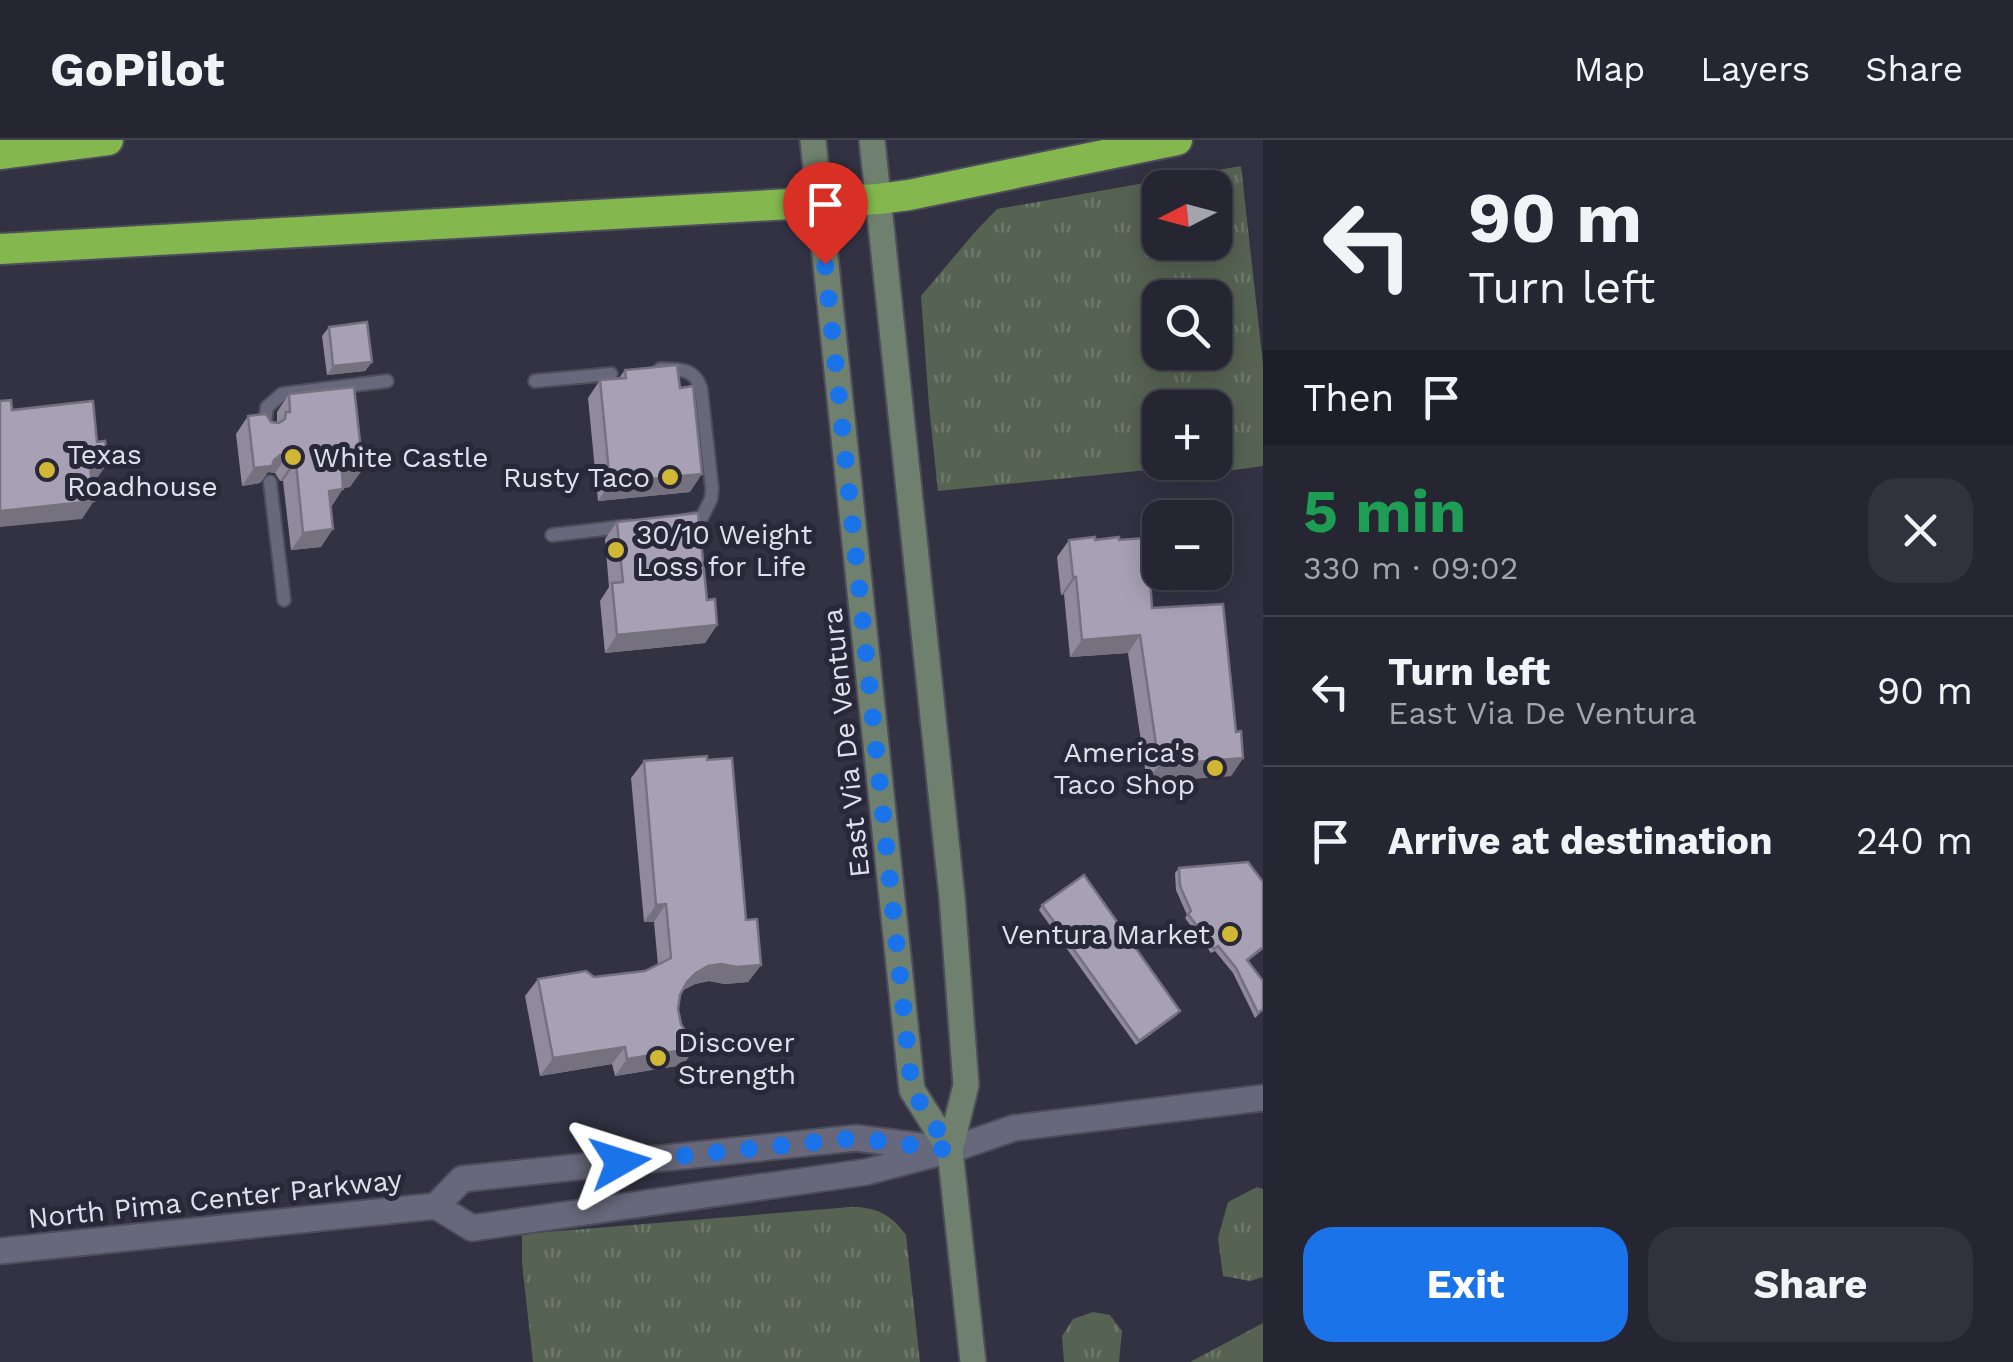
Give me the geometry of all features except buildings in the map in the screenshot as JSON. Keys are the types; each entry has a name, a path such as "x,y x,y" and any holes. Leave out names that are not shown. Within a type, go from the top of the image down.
{"highway":[{"path":"0,154 108,140"},
{"path":"0,248 878,199 1176,140"}],"main road":[{"name":"East Via De Ventura","path":"813,140 912,1090 950,1150"},
{"name":"East Via De Ventura","path":"872,140 959,976 966,1085 950,1150 972,1362"}],"street":[{"name":"North Pima Center Parkway","path":"0,1251 436,1206 472,1228 866,1172 1014,1128 1263,1098"},
{"name":"North Pima Center Parkway","path":"436,1206 462,1178 856,1138 950,1150"}],"lane":[{"path":"647,369 686,370 699,381 701,389 711,499 702,516 669,522"},
{"path":"535,381 611,374"},
{"path":"264,431 267,407 282,394 387,382"},
{"path":"270,482 284,600"},
{"path":"552,535 650,524"}],"green space":[{"path":"1241,166 1263,364 1263,466 1232,470 1232,390 1142,390 1142,471 938,491 921,296 997,209 1142,183 1142,260 1232,260 1232,170 1218,170"},
{"path":"1257,1187 1263,1189 1263,1277 1250,1281 1223,1276 1218,1238 1228,1202"},
{"path":"851,1207 882,1213 906,1235 920,1362 533,1362 522,1234"},
{"path":"1093,1312 1110,1315 1122,1331 1119,1362 1064,1362 1062,1336 1073,1319"},
{"path":"1263,1323 1263,1362 1190,1362"}],"place":[{"name":"White Castle","path":"293,457"},
{"name":"Texas Roadhouse","path":"47,470"},
{"name":"Rusty Taco","path":"670,477"},
{"name":"30/10 Weight Loss for Life","path":"616,550"},
{"name":"America's Taco Shop","path":"1215,768"},
{"name":"Ventura Market","path":"1230,934"},
{"name":"Discover Strength","path":"658,1058"}],"route":[{"path":"620,1162 856,1138 950,1150 912,1090 825,264"}]}
